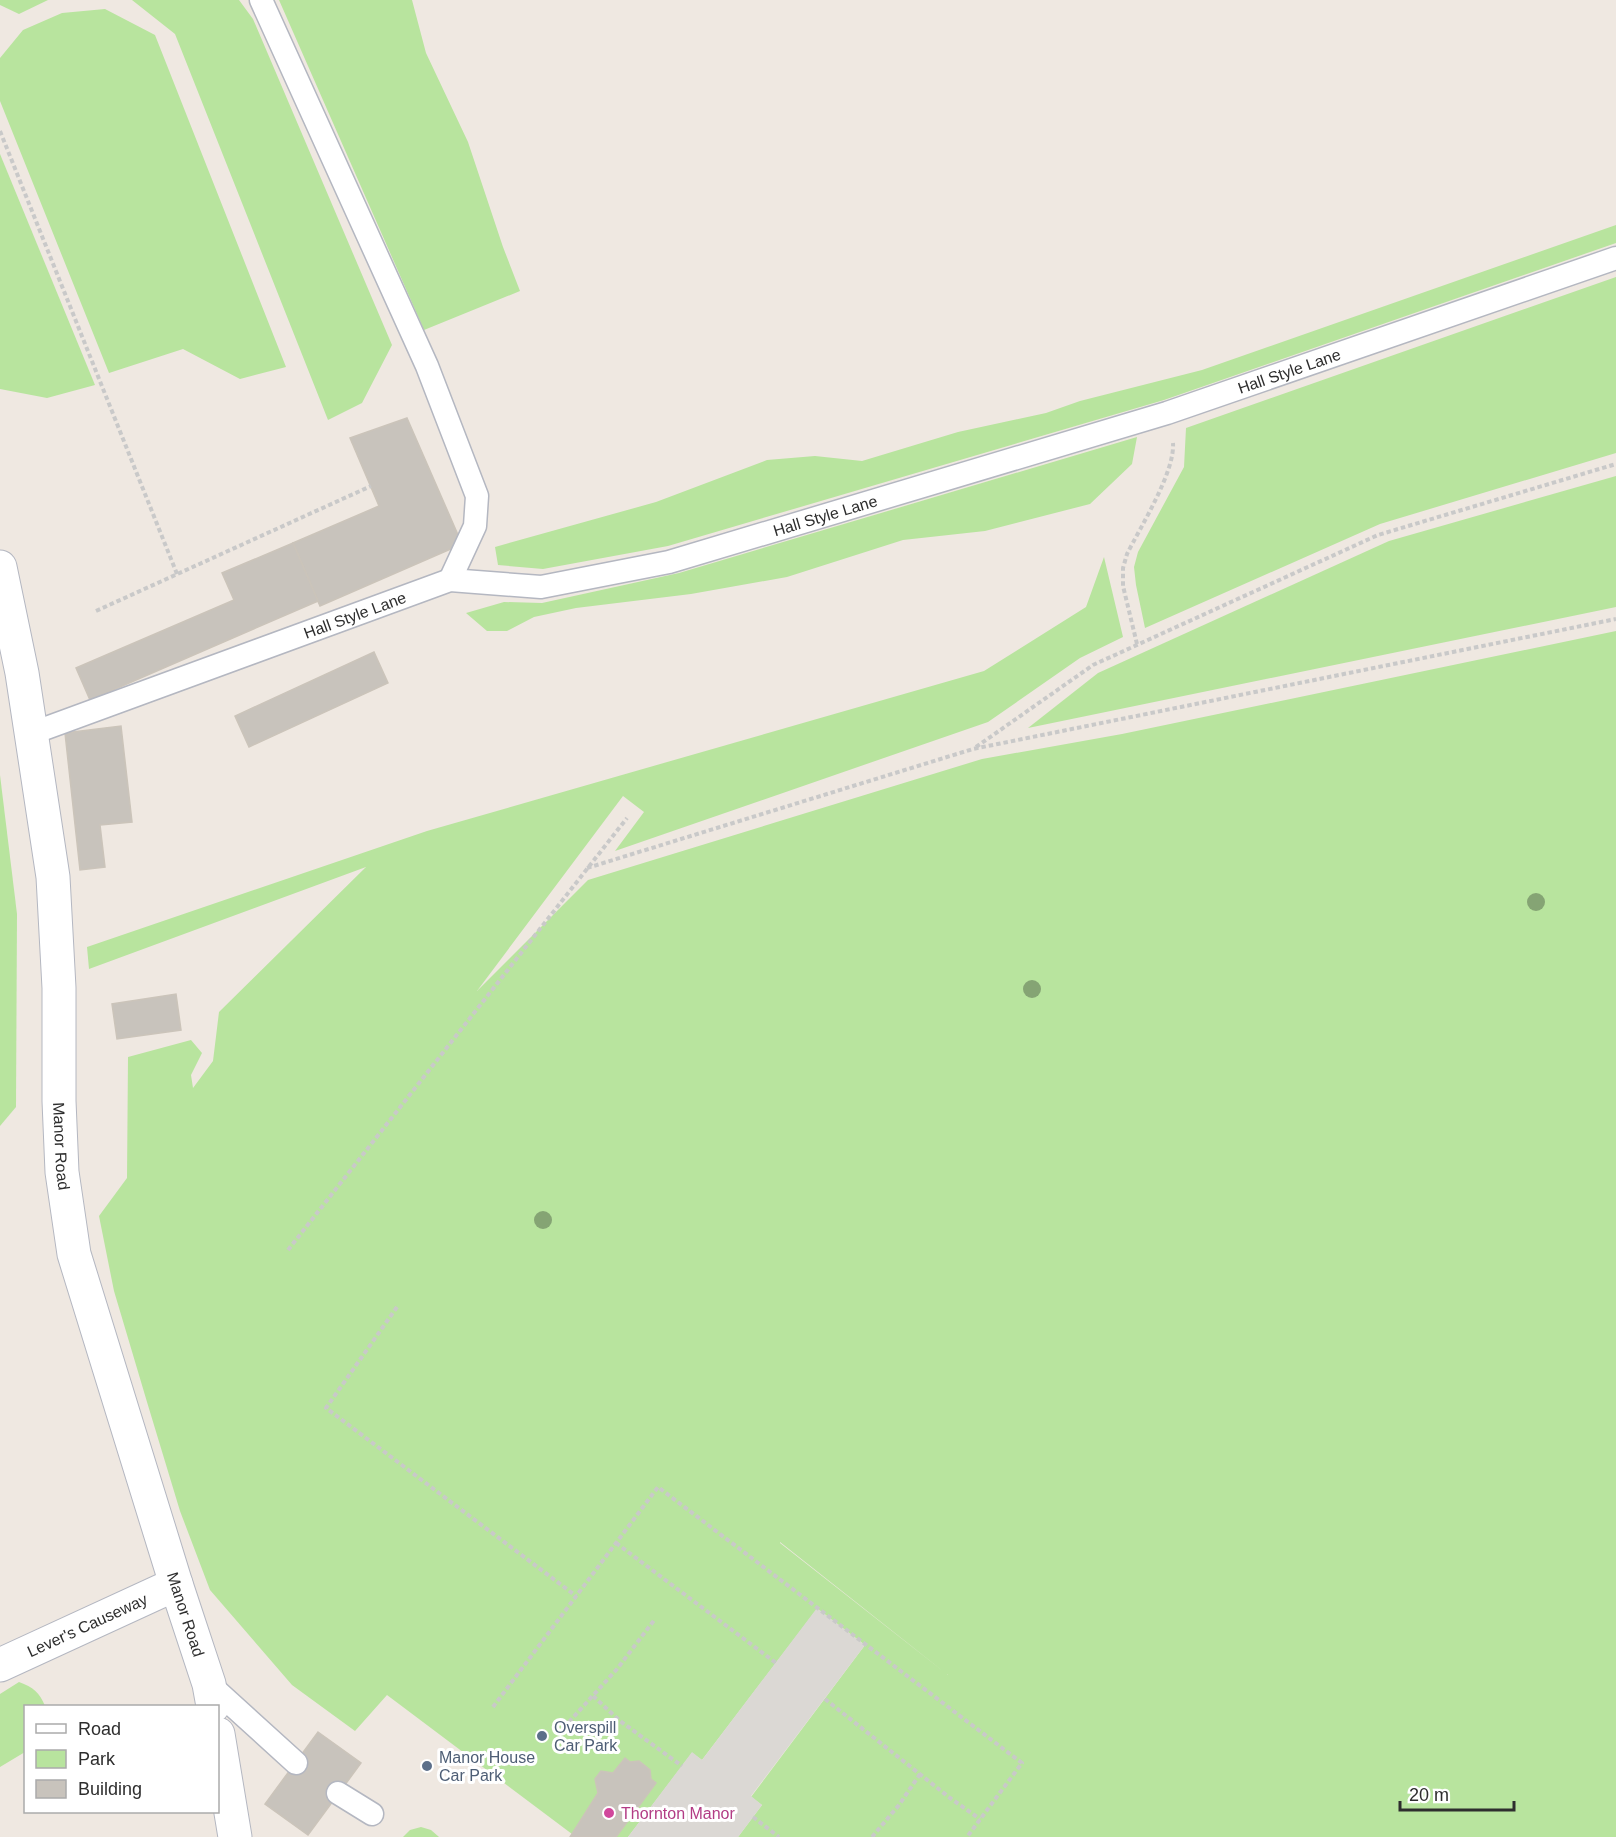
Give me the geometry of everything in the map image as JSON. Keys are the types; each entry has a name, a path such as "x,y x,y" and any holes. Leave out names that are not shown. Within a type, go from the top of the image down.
{"street":[{"name":"Manor Road","path":"0,567 22,673 53,877 59,988 59,1101 62,1172 75,1254 211,1695"},
{"name":"Lever's Causeway","path":"0,1665 176,1584"},
{"path":"219,1740 235,1837"}],"lane":[{"path":"261,0 427,366 477,496 475,526 450,580"},
{"name":"Hall Style Lane","path":"30,735 450,580 541,587 669,562 1167,413 1616,258"},
{"path":"211,1695 296,1763"},
{"path":"338,1793 372,1814"}],"path":[{"path":"0,131 177,574"},
{"path":"1137,645 1123,586 1123,568 1127,554 1170,468 1174,452 1167,413"},
{"path":"973,749 1093,665 1378,535 1616,464"},
{"path":"96,611 371,486"},
{"path":"587,868 973,749 1616,619"},
{"path":"288,1250 627,818"},
{"path":"397,1307 326,1408 576,1596"},
{"path":"493,1707 658,1487 1022,1763 967,1837"},
{"path":"616,1543 776,1663"},
{"path":"570,1722 617,1669 655,1619"},
{"path":"593,1696 620,1720 682,1766"},
{"path":"825,1699 980,1819"},
{"path":"872,1837 920,1774"},
{"path":"753,1817 779,1837"}],"green space":[{"path":"0,0 48,0 19,14 0,5"},
{"path":"132,0 239,0 253,19 392,345 362,403 328,420 175,34"},
{"path":"279,0 412,0 426,53 468,142 520,291 424,330"},
{"path":"105,9 155,35 286,367 240,379 183,349 109,373 0,101 0,58 23,30 62,13"},
{"path":"0,154 95,385 47,398 0,389"},
{"path":"1616,225 1616,243 1164,400 668,546 543,569 498,565 495,547 656,502 767,460 815,456 862,461 958,432 1046,413 1080,401 1202,370"},
{"path":"1616,277 1616,453 1380,524 1145,628 1134,567 1138,552 1184,467 1186,428"},
{"path":"1137,437 1132,464 1090,504 985,531 903,540 787,577 691,594 576,608 534,617 507,631 487,631 466,613 504,602 542,603 679,573"},
{"path":"1616,476 1616,607 1028,728 1098,673 1389,541"},
{"path":"1104,557 1123,637 1080,658 988,722 615,851 644,812 623,796 477,991 588,880 982,759 1122,734 1616,631 1616,1837 738,1837 762,1805 751,1797 865,1645 817,1609 702,1760 692,1753 628,1837 616,1837 651,1779 650,1770 639,1761 630,1762 625,1758 613,1773 601,1771 595,1779 598,1793 572,1834 387,1695 355,1731 292,1685 210,1590 180,1511 114,1291 99,1216 127,1178 128,1057 191,1040 202,1053 191,1075 193,1088 213,1061 219,1012 366,867 89,969 87,947 427,831 984,671 1086,607","holes":["780,1542 948,1675 780,1543"]},
{"path":"0,775 17,914 16,1107 0,1126"},
{"path":"19,1682 35,1691 45,1705 24,1705 24,1753 0,1767 0,1694"},
{"path":"421,1827 431,1830 439,1837 403,1837 410,1830"}],"shaded area":[{"path":"817,1608 865,1645 751,1796 762,1805 738,1837 628,1837 692,1752 702,1760"}],"building":[{"path":"407,418 462,544 320,606 293,543 379,506 350,438"},
{"path":"293,543 318,601 90,700 76,668 234,600 222,573"},
{"path":"374,652 388,683 249,747 235,716"},
{"path":"121,726 132,822 100,825 105,867 80,870 65,733"},
{"path":"176,994 181,1030 117,1039 112,1004"},
{"path":"318,1732 361,1763 308,1835 265,1804"},
{"name":"Thornton Manor","path":"625,1758 630,1762 639,1761 650,1770 651,1779 656,1783 616,1837 570,1837 598,1793 595,1779 601,1771 613,1773"}],"place":[{"name":"Overspill Car Park","path":"542,1736"},
{"name":"Manor House Car Park","path":"427,1766"},
{"name":"Thornton Manor","path":"609,1813"}]}
